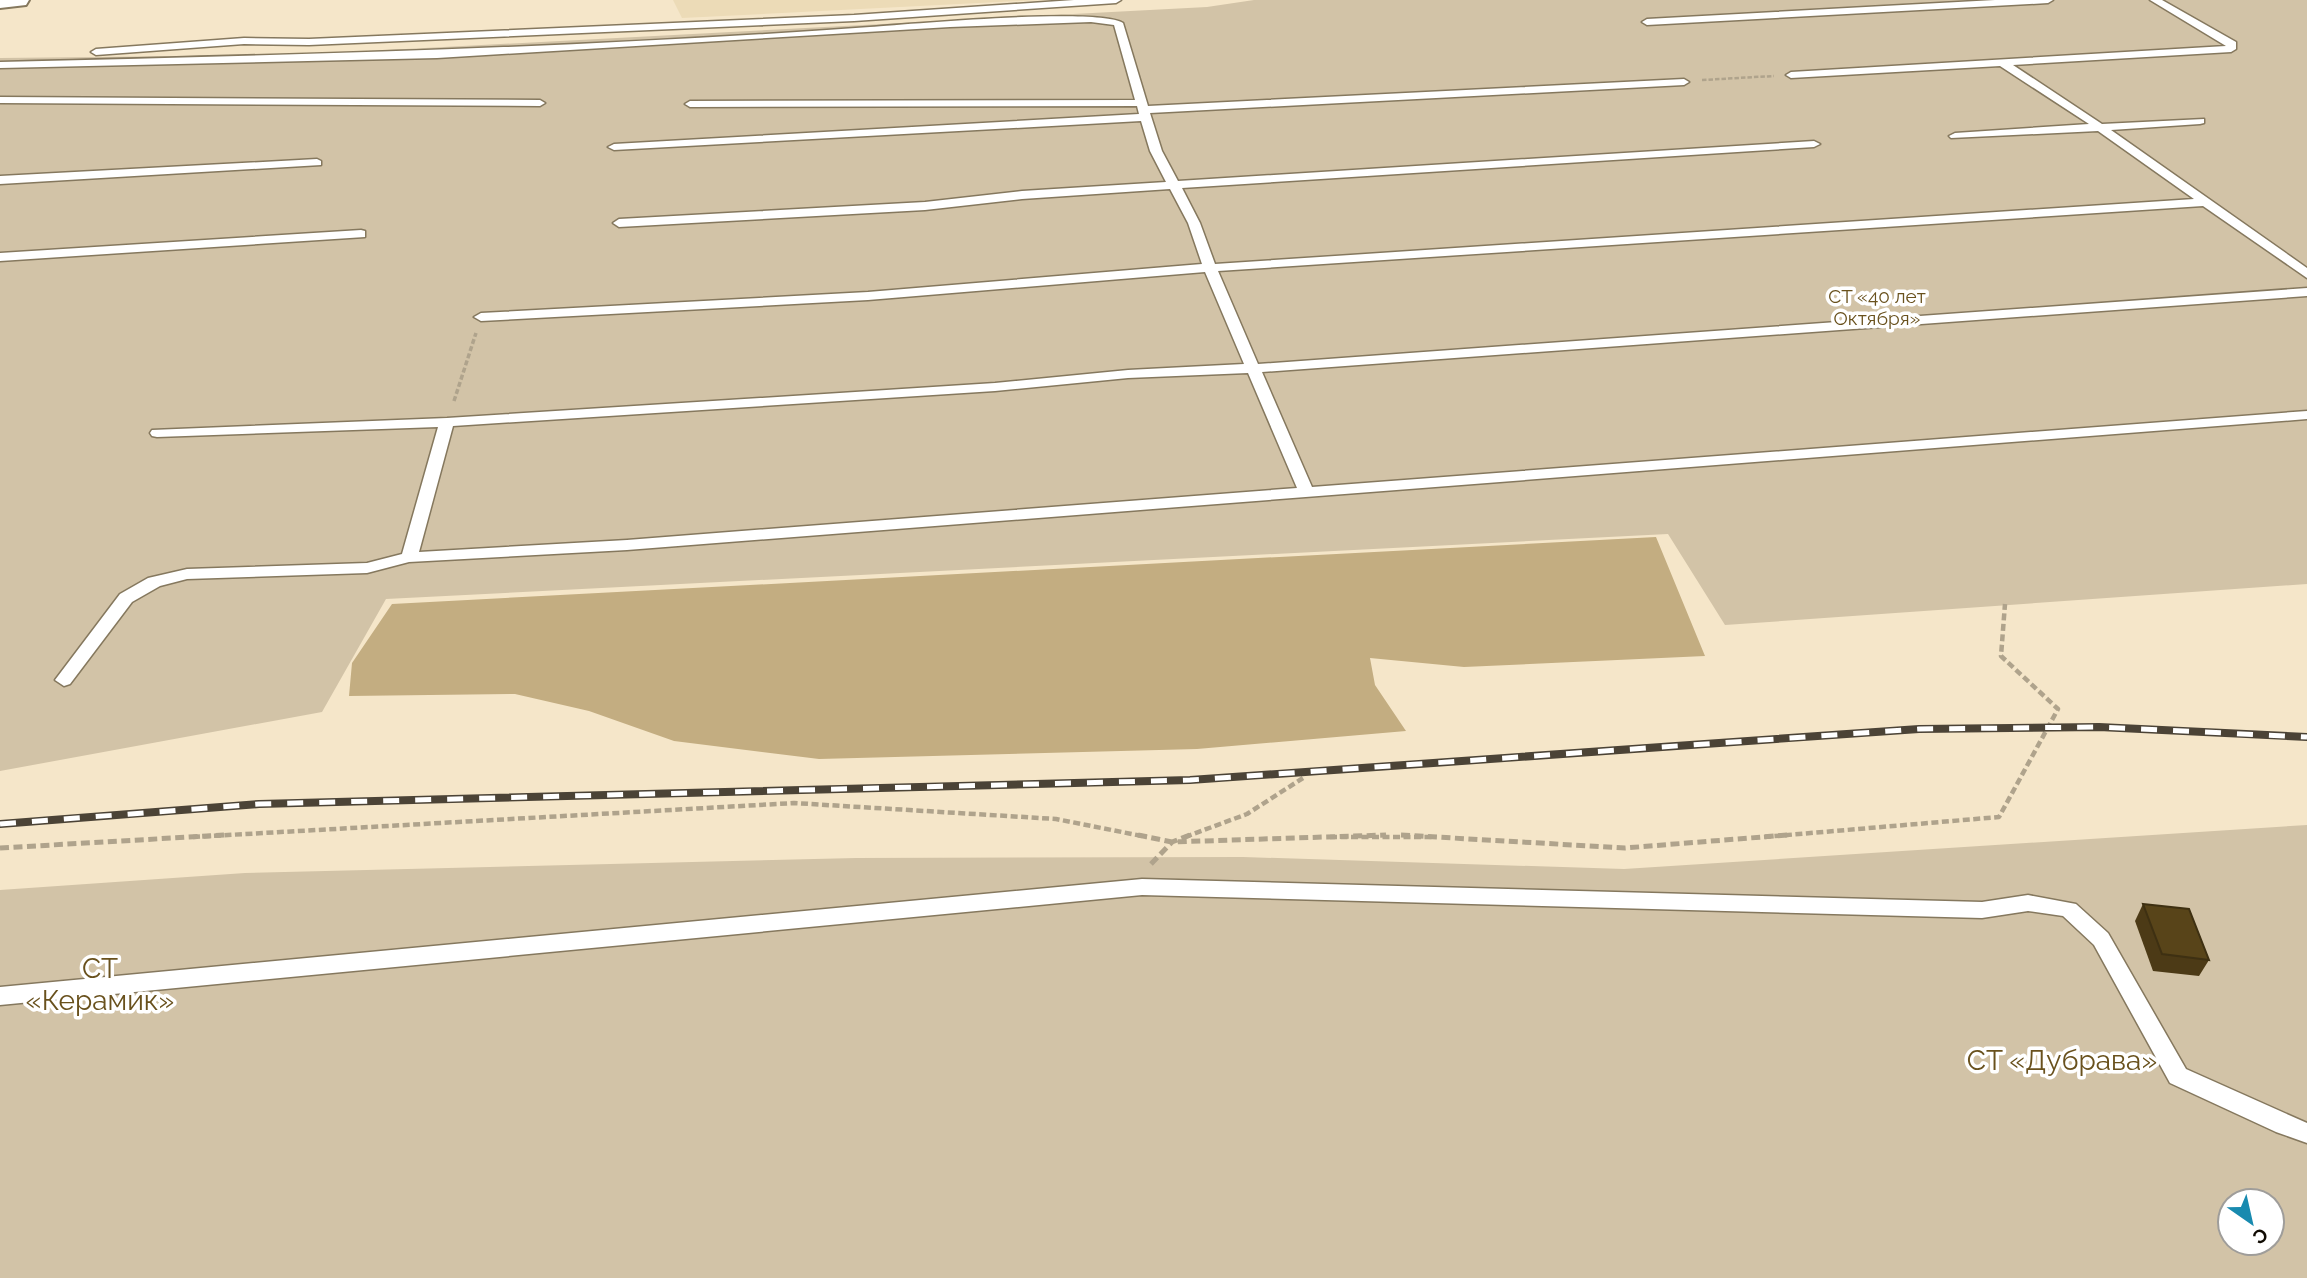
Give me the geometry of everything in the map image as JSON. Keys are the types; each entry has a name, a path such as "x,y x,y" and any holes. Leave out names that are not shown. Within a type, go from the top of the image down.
{"main road":[{"path":"0,2 18,0"}],"lane":[{"path":"0,55 91,52 244,41 309,42 854,18 1116,0"},
{"path":"1647,22 2048,0"},
{"path":"1791,75 2231,49 2232,44 2218,34 2155,0"},
{"path":"0,65 437,55 950,24 1091,19 1118,23 1156,151 1194,223 1210,268 1306,492"},
{"path":"2003,63 2101,127 2307,274"},
{"path":"614,147 1142,110 1684,82"},
{"path":"0,100 540,103"},
{"path":"691,103 1142,110"},
{"path":"1955,136 2200,121"},
{"path":"620,223 925,206 1022,195 1814,145"},
{"path":"0,180 317,163"},
{"path":"481,317 876,295 1008,286 1100,275 2206,202"},
{"path":"0,257 360,234"},
{"path":"157,433 447,422 995,387 1128,373 1255,368 2307,292"},
{"path":"64,680 126,598 154,582 187,574 367,568 409,557 627,545 2307,415"},
{"path":"409,557 447,422"},
{"path":"0,996 1142,887 1982,910 2028,903 2068,909 2101,939 2178,1076 2307,1133"}],"path":[{"path":"1718,79 1761,77"},
{"path":"447,422 481,317"},
{"path":"0,848 794,803 1056,819 1172,842 1396,835 1625,848 1999,817 2058,709 2001,656 2005,604"},
{"path":"1142,887 1153,859 1172,842 1247,814 1303,778"}],"shaded area":[{"path":"673,0 1040,0 682,18"},
{"path":"1656,537 1705,656 1464,667 1370,658 1375,685 1406,731 1197,749 819,759 674,741 589,711 515,694 349,696 352,663 392,604"}],"green space":[{"name":"СТ «40 лет Октября»","path":"1254,0 2307,0 2307,584 1725,625 1668,534 386,599 322,712 0,771 0,58 292,55 1207,7"},
{"name":"СТ «Дубрава»","path":"2307,825 2307,1278 0,1278 0,890 245,873 856,858 1243,857 1624,869"}],"building":[{"path":"2143,904 2189,909 2209,960 2162,954"}],"railway":[{"path":"0,824 259,804 1190,780 1919,729 2099,727 2307,737"}],"park label":[{"name":"СТ «Керамик»","path":"100,984"}]}
